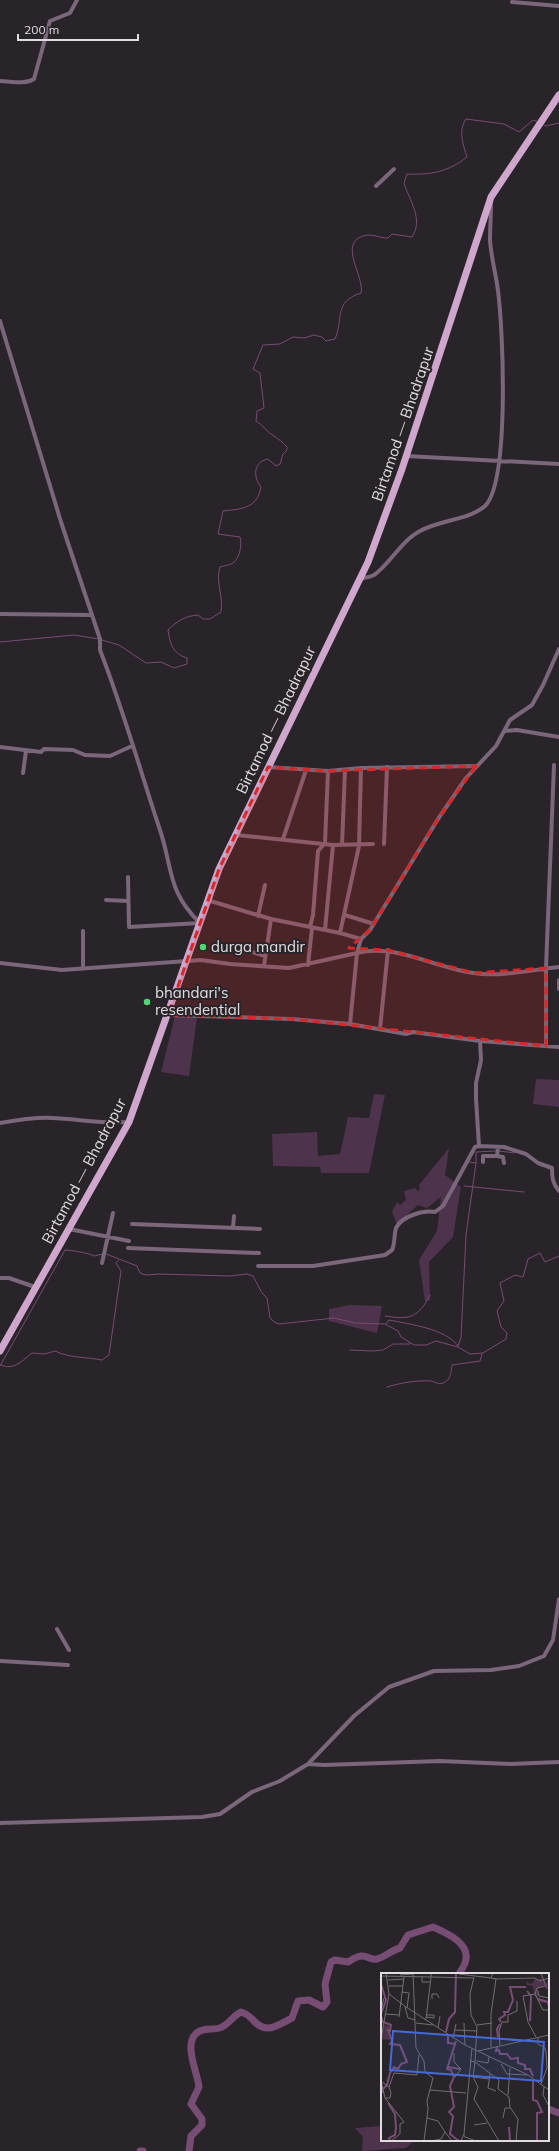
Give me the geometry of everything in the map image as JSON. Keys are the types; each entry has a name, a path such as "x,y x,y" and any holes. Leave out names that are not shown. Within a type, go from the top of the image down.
{"main road":[{"name":"Birtamod — Bhadrapur","path":"0,1351 129,1122 168,1015 207,900 235,835 368,562 406,456 492,197 559,95"}],"street":[{"path":"0,81 21,83 30,82 34,79 50,20 70,13 77,0"},
{"path":"512,2 559,6"},
{"path":"376,186 394,169"},
{"path":"359,579 374,575 399,548 419,531 440,522 460,518 485,506 492,494 500,460 503,370 499,298 490,240 492,197"},
{"path":"0,321 91,616 160,832 170,874 180,899 200,923"},
{"path":"406,456 559,464"},
{"path":"0,614 91,616"},
{"path":"350,1024 357,953 361,939 374,924 438,819 476,766 496,746 510,720 532,704 543,685 559,649"},
{"path":"505,731 517,730 559,737"},
{"path":"0,747 41,752 44,749 73,750 85,754 110,756 132,746"},
{"path":"23,773 26,751"},
{"path":"546,1046 546,968 554,765"},
{"path":"268,767 328,771 387,767 476,766"},
{"path":"384,844 387,767"},
{"path":"340,933 359,846 361,768"},
{"path":"283,839 306,770"},
{"path":"342,845 345,770"},
{"path":"308,965 318,851 325,843 328,771"},
{"path":"235,835 333,845 359,846 373,844"},
{"path":"325,930 333,845"},
{"path":"128,877 129,927 200,923"},
{"path":"258,916 265,885"},
{"path":"106,900 128,900"},
{"path":"207,900 258,916 340,933 361,939"},
{"path":"345,915 374,924"},
{"path":"264,966 272,919"},
{"path":"83,931 83,968"},
{"path":"242,949 265,956"},
{"path":"0,963 62,970 187,960 289,968 308,965 372,949 388,950 474,973 510,973 559,966"},
{"path":"380,1029 388,950"},
{"path":"559,980 559,989"},
{"path":"168,1015 291,1019 350,1024 480,1041 559,1047"},
{"path":"478,1146 476,1083 481,1060 480,1041"},
{"path":"0,1123 25,1118 52,1118 98,1123 129,1122"},
{"path":"258,1266 313,1266 385,1255 392,1250 396,1229 401,1223 424,1210 435,1212 443,1206 475,1147 478,1146 498,1147 526,1154 538,1163 552,1168 553,1181 559,1191"},
{"path":"497,1156 498,1147"},
{"path":"483,1162 483,1156 497,1156 503,1157 504,1163"},
{"path":"102,1263 113,1213"},
{"path":"233,1228 234,1216"},
{"path":"132,1224 260,1229"},
{"path":"68,1229 129,1241"},
{"path":"128,1248 259,1253"},
{"path":"0,1278 9,1278 35,1287"},
{"path":"0,1823 86,1822 220,1814 252,1792 280,1781 308,1764 354,1716 389,1687 434,1671 491,1670 519,1666 544,1656 553,1640 559,1599"},
{"path":"57,1629 69,1650"},
{"path":"1,1661 68,1665"},
{"path":"308,1764 378,1764 440,1761 512,1764 559,1762"}],"highlighted area":[{"path":"476,766 438,819 370,930 349,948 388,950 474,973 546,968 546,1046 291,1019 168,1015 219,869 268,767 328,771"}],"shaded area":[{"path":"175,1016 197,1017 189,1076 161,1072"},
{"path":"536,1079 559,1080 559,1107 533,1104"},
{"path":"374,1094 385,1095 369,1173 321,1173 320,1167 273,1166 272,1134 317,1132 318,1156 340,1154 348,1117 369,1118"},
{"path":"449,1148 445,1175 461,1187 453,1237 429,1262 430,1300 425,1301 419,1260 437,1231 441,1197 427,1208 418,1205 397,1224 392,1212 397,1202 400,1205 406,1200 404,1191 416,1188 417,1191 420,1190 419,1185"},
{"path":"349,1305 382,1306 377,1333 329,1321 329,1309"},
{"path":"381,2126 381,2141 414,2141 406,2148 362,2151 363,2137 355,2128"}],"waterway":[{"path":"102,640 119,645 146,663 161,662 174,668 187,664 187,658 178,654 173,648 168,630 185,618 198,615 203,619 210,619 221,612 222,606 218,578 220,567 232,564 235,561 239,555 241,544 240,537 218,534 223,511 236,510 252,504 256,500 261,487 258,483 256,475 256,470 259,463 268,459 276,466 280,464 283,454 287,450 284,443 269,433 256,421 257,411 264,408 260,373 253,369 263,345 280,344 293,337 304,338 314,335 322,337 326,341 335,339 343,306 346,301 361,293 361,286 352,253 356,240 363,236 369,235 385,238 388,238 392,234 412,237 417,223 416,216 404,183 407,174 439,172 453,166 467,157 462,133 462,128 466,119 504,124 519,132 533,120 538,122"},
{"path":"542,124 546,126 559,123"},
{"path":"0,642 74,635 99,639"},
{"path":"469,1162 476,1163 476,1152 495,1151"},
{"path":"499,1151 515,1153"},
{"path":"458,1346 461,1338 466,1235 476,1163"},
{"path":"464,1186 524,1192"},
{"path":"0,1366 65,1250 94,1256 103,1254"},
{"path":"106,1254 137,1266 140,1273 146,1275 230,1276 247,1274 253,1276 262,1293 267,1298 270,1318 279,1324 334,1318 355,1323 385,1324 398,1331 401,1337 414,1345 426,1345 436,1341 458,1347 470,1354 483,1353 506,1339 507,1333 501,1327 497,1311 504,1301 500,1283 515,1275 523,1277 528,1259 540,1253 545,1262 559,1256"},
{"path":"1,1365 10,1367 14,1366 32,1353 45,1354 55,1351 72,1356 102,1360 109,1355 121,1271 116,1263 119,1260"},
{"path":"385,1316 401,1318 412,1316 421,1309 430,1295"},
{"path":"386,1324 389,1320 437,1331 453,1340 458,1346"},
{"path":"350,1350 383,1350 393,1344 410,1344"},
{"path":"387,1387 420,1381 431,1381 439,1384 443,1383 450,1377 452,1365 480,1361 482,1354"},
{"path":"189,2151 191,2136 202,2125 202,2119 191,2104 199,2087 191,2050 193,2037 198,2032 222,2027 241,2012 249,2016 259,2025 268,2028 277,2026 292,2018 298,2001 309,2000 323,2007 327,2002 325,1984 331,1962 335,1960 348,1962 359,1956 366,1956 373,1959 380,1958 400,1948 408,1935 433,1927 445,1932 457,1940 465,1950 465,1963 460,1973"},
{"path":"549,2109 559,2113"}],"place":[{"name":"durga mandir","path":"203,947"},
{"name":"bhandari's resendential","path":"147,1002"}]}
